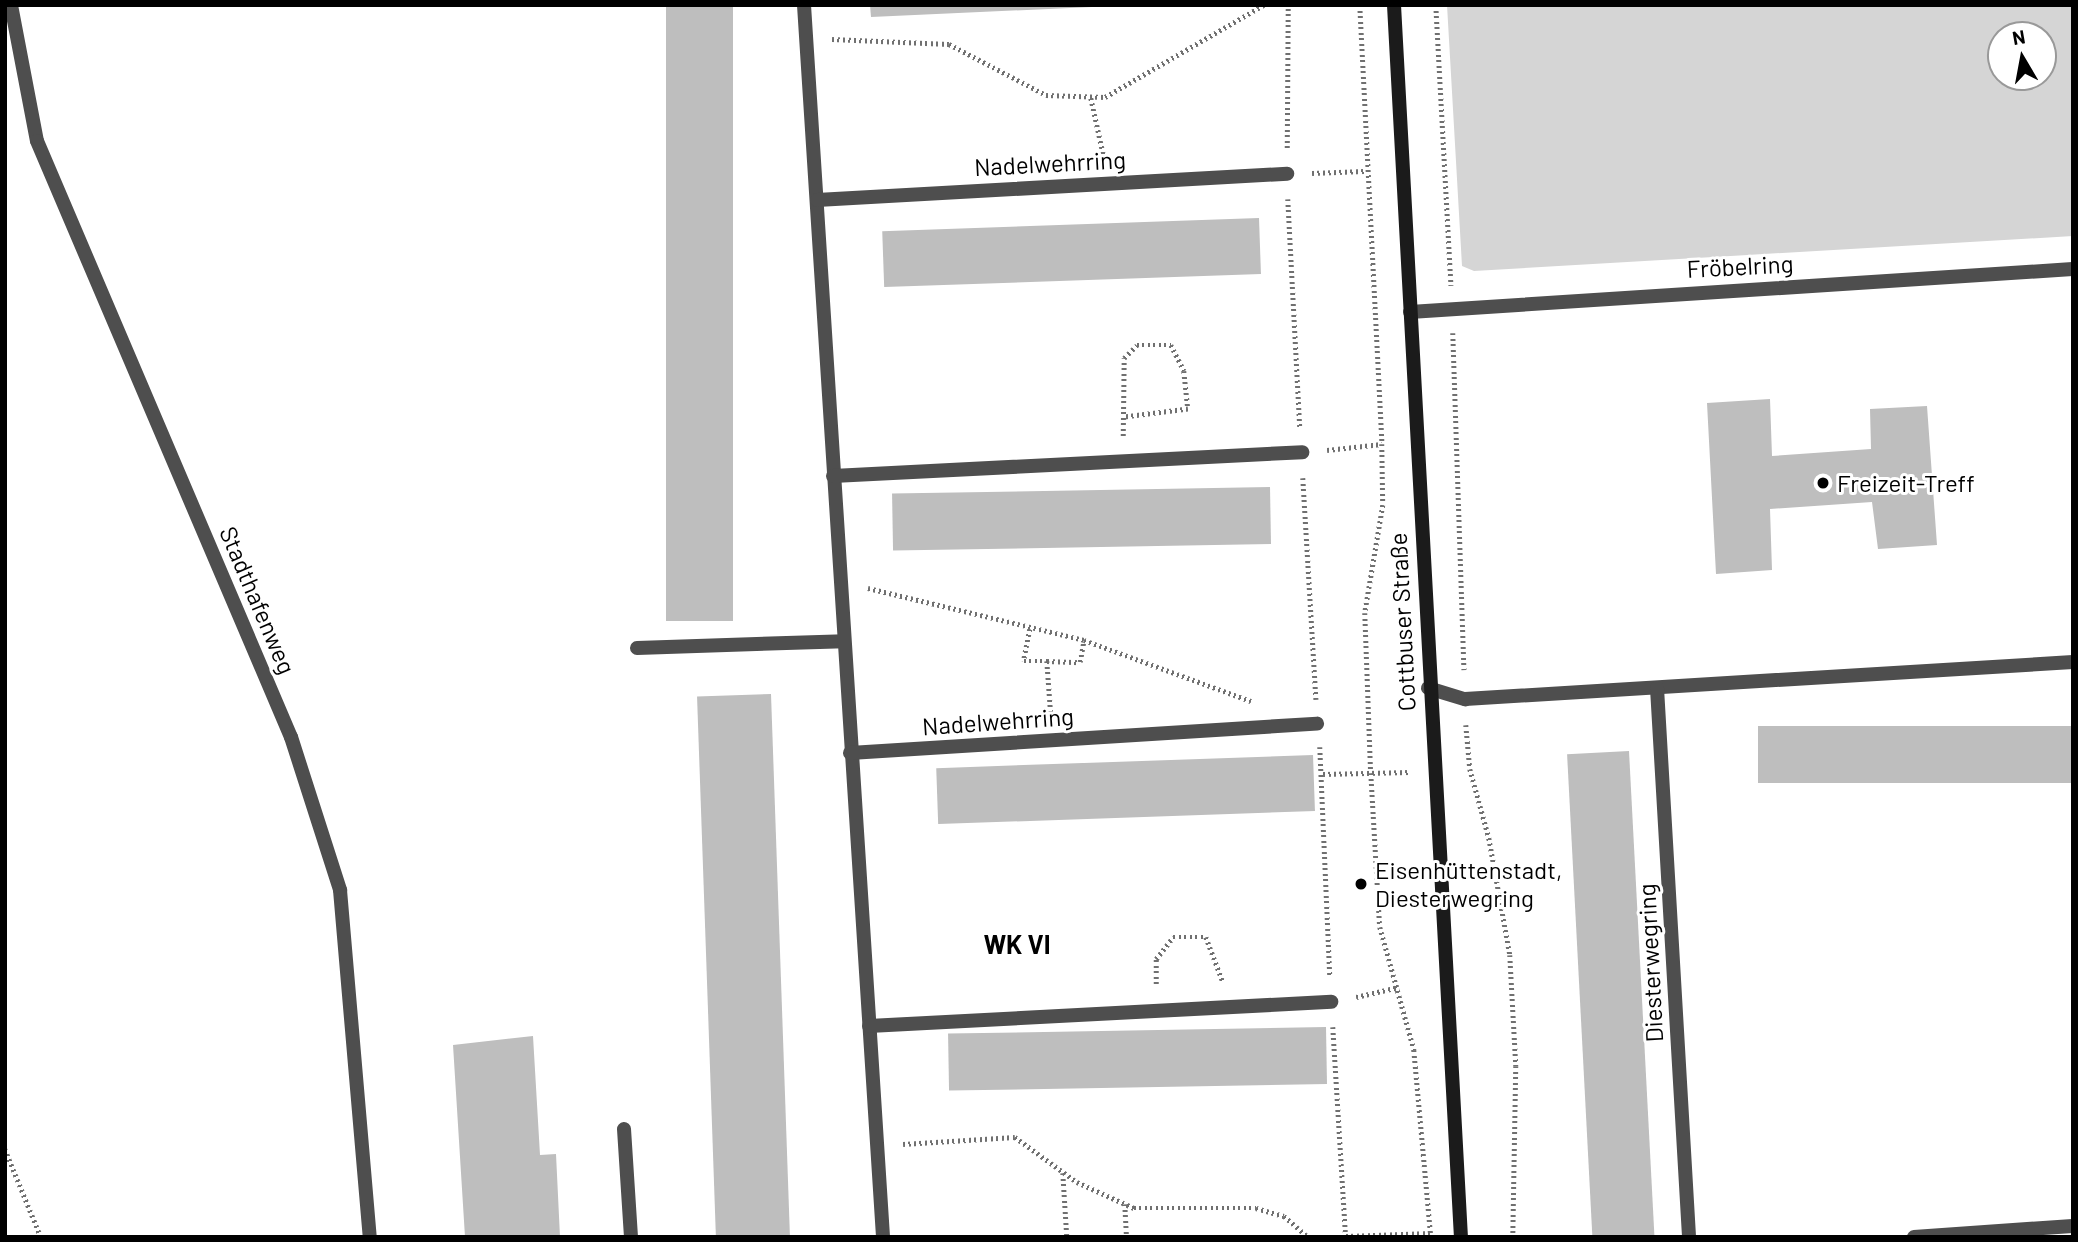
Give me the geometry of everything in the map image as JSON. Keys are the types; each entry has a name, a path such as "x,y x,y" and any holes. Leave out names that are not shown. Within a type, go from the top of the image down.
{"street":[{"name":"Stadthafenweg","path":"11,5 37,141 291,737 340,890 370,1237"},
{"path":"804,5 883,1237"},
{"name":"Cottbuser Straße","path":"1394,5 1432,772 1461,1237"},
{"name":"Nadelwehrring","path":"817,200 1287,174"},
{"name":"Fröbelring","path":"1410,312 2073,269"},
{"path":"833,476 1302,453"},
{"path":"637,648 844,640"},
{"path":"1428,688 1465,699 2073,662"},
{"name":"Diesterwegring","path":"1657,688 1689,1237"},
{"name":"Nadelwehrring","path":"850,753 1317,724"},
{"path":"869,1026 1331,1002"},
{"path":"624,1129 631,1237"},
{"path":"1914,1237 2073,1226"}],"path":[{"path":"806,38 948,44 1046,95 1105,97 1264,5"},
{"path":"1288,5 1287,174 1317,724 1323,774 1331,1002 1346,1237 1431,1235 1414,1050 1399,987 1380,927 1371,772 1365,612 1382,505 1382,444 1364,171 1360,5"},
{"path":"1436,5 1452,310 1469,769 1489,838 1510,955 1516,1066 1513,1237"},
{"path":"1091,97 1110,182"},
{"path":"1287,174 1364,171"},
{"path":"1121,461 1124,358 1137,345 1171,345 1184,371 1188,409 1124,417"},
{"path":"1302,453 1382,444"},
{"path":"840,581 1084,640 1265,706"},
{"path":"1030,629 1024,660 1080,662 1084,640"},
{"path":"1047,661 1053,740"},
{"path":"1323,774 1469,769"},
{"path":"1156,1010 1156,959 1173,937 1206,937 1232,1006"},
{"path":"1331,1002 1399,987"},
{"path":"878,1146 1015,1138 1063,1172 1125,1204 1256,1208 1284,1216 1308,1237"},
{"path":"5,1149 41,1237"},
{"path":"1063,1172 1067,1237"},
{"path":"1125,1204 1126,1237"}],"shaded area":[{"path":"1447,5 2073,5 2073,236 1474,271 1462,266"}],"building":[{"path":"666,5 733,5 733,621 666,621"},
{"path":"870,5 1092,5 1092,7 871,17"},
{"path":"1259,218 1261,274 884,287 882,231"},
{"path":"1770,399 1772,456 1871,449 1870,409 1927,406 1937,545 1878,549 1872,502 1770,509 1772,570 1716,574 1707,403"},
{"path":"1270,487 1271,544 893,551 892,494"},
{"path":"771,694 790,1237 716,1237 697,697"},
{"path":"1758,726 2073,726 2073,783 1758,783"},
{"path":"1629,751 1654,1237 1592,1237 1567,754"},
{"path":"1313,755 1315,811 938,824 936,768"},
{"path":"1326,1027 1327,1084 949,1091 948,1034"},
{"path":"533,1036 540,1155 556,1154 560,1237 465,1237 453,1045"}],"place":[{"name":"Freizeit-Treff","path":"1823,483"},
{"name":"Eisenhüttenstadt, Diesterwegring","path":"1361,884"}],"district":[{"name":"WK VI","path":"1017,944"}]}
